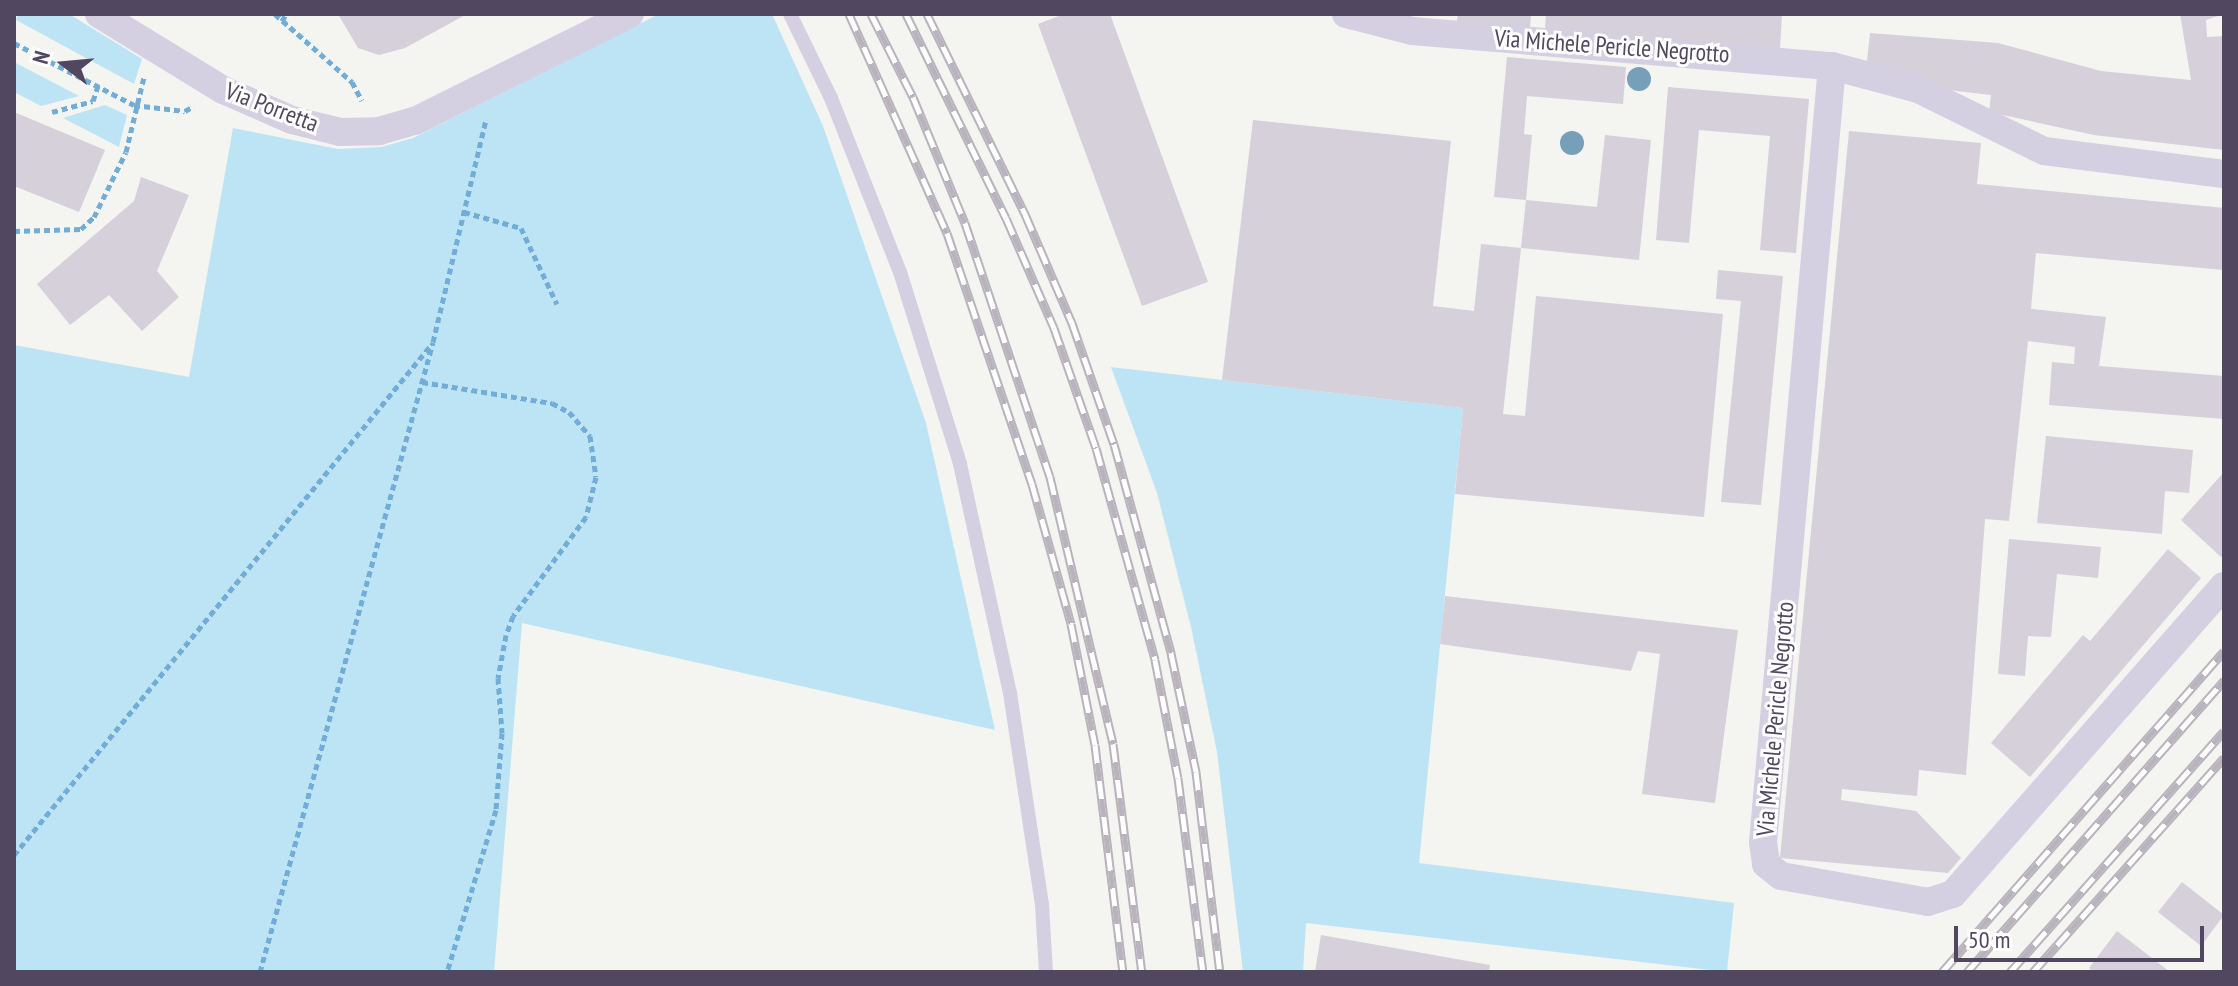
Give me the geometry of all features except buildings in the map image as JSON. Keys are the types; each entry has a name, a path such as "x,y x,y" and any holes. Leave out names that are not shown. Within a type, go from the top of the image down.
{"street":[{"name":"Via Porretta","path":"99,14 223,90 292,120 340,132 379,131 415,121 626,15"},
{"name":"Via Michele Pericle Negrotto","path":"1346,14 1412,31 1832,66 1918,89 2044,151 2224,174"},
{"name":"Via Michele Pericle Negrotto","path":"1832,66 1763,842 1766,864 1781,876 1928,902 1953,894 2224,586"}],"lane":[{"path":"790,14 831,98 900,272 960,464 1010,693 1042,905 1046,972"}],"path":[{"path":"275,14 352,82 362,101"},
{"path":"282,21 286,14"},
{"path":"14,43 134,105 185,111 223,90"},
{"path":"14,231 81,229 94,217 126,152 134,105 155,47"},
{"path":"52,112 93,101 98,86"},
{"path":"260,972 433,342 488,112"},
{"path":"464,212 521,228 557,304"},
{"path":"14,855 433,342"},
{"path":"422,382 552,403 569,412 590,436 596,477 586,517 513,616 506,635 498,678 502,733 496,810 447,972"}],"shaded area":[{"path":"18,14 69,14 142,59 134,84 16,20"},
{"path":"659,14 772,14 823,126 926,423 995,730 522,623 494,972 14,972 14,345 189,377 233,128 338,149 381,147 413,138"},
{"path":"14,62 79,96 41,106 14,92"},
{"path":"105,105 127,115 119,147 63,118"},
{"path":"1111,367 1463,408 1419,863 1734,903 1727,972 1306,923 1303,972 1243,972 1217,752 1191,627 1157,493"}],"railway":[{"path":"849,14 947,233 1032,484 1071,624 1095,745 1123,972"},
{"path":"871,14 913,97 965,223 1050,477 1113,744 1142,972"},
{"path":"906,14 1006,218 1054,328 1096,448 1155,660 1178,778 1203,972"},
{"path":"927,14 1025,214 1072,323 1114,444 1171,653 1196,772 1220,972"},
{"path":"1942,972 2224,651"},
{"path":"1967,972 2224,680"},
{"path":"2010,972 2224,731"},
{"path":"2033,972 2224,758"}]}
